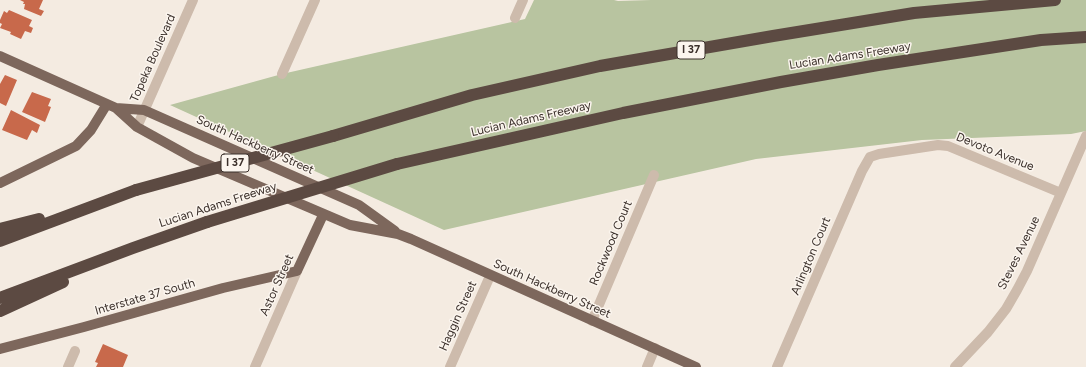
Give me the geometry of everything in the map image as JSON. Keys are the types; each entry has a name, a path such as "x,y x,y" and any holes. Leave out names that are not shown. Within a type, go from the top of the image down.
{"highway":[{"name":"I 37","path":"0,241 136,190 333,136 472,95 600,66 914,13 1055,0"},
{"name":"Lucian Adams Freeway","path":"0,298 207,222 397,164 623,112 766,84 878,64 1040,40 1083,40"},
{"path":"0,229 95,206"},
{"path":"0,311 111,260 133,248"}],"main road":[{"name":"South Hackberry Street","path":"0,56 112,106 137,127 193,158 350,225 398,234"},
{"name":"South Hackberry Street","path":"112,106 144,110 359,205 398,234 696,367"},
{"path":"0,183 76,146 112,106"},
{"name":"Astor Street","path":"297,271 324,215"},
{"name":"Interstate 37 South","path":"0,349 223,288 297,271"}],"street":[{"name":"Topeka Boulevard","path":"137,127 193,0"},
{"path":"282,74 315,0"},
{"path":"514,18 523,0"},
{"name":"Steves Avenue","path":"955,367 988,332 1006,309 1017,290 1086,136"},
{"name":"Devoto Avenue","path":"870,157 879,154 938,145 948,146 1061,193"},
{"name":"Arlington Court","path":"777,367 862,171 870,157"},
{"name":"Rockwood Court","path":"592,321 654,175"},
{"name":"Astor Street","path":"255,367 297,271"},
{"name":"Haggin Street","path":"450,367 490,276"},
{"path":"647,367 655,348"},
{"path":"68,367 75,351"}],"green space":[{"path":"534,0 1086,0 1086,131 1071,134 922,140 756,159 444,230 170,105 282,74 525,19"}],"building":[{"path":"20,0 43,0 39,9 44,11 41,16 24,9 25,4 23,4 24,2"},
{"path":"9,10 32,20 29,26 33,28 31,33 25,31 21,39 10,34 11,32 0,28 2,24 0,23 0,20 4,11 7,13"},
{"path":"5,75 17,80 6,106 0,103 0,84"},
{"path":"32,92 51,99 48,106 51,107 45,122 22,112"},
{"path":"11,110 40,125 37,133 32,130 27,140 2,130"},
{"path":"103,344 128,355 123,367 96,367 98,363 95,362"}]}
